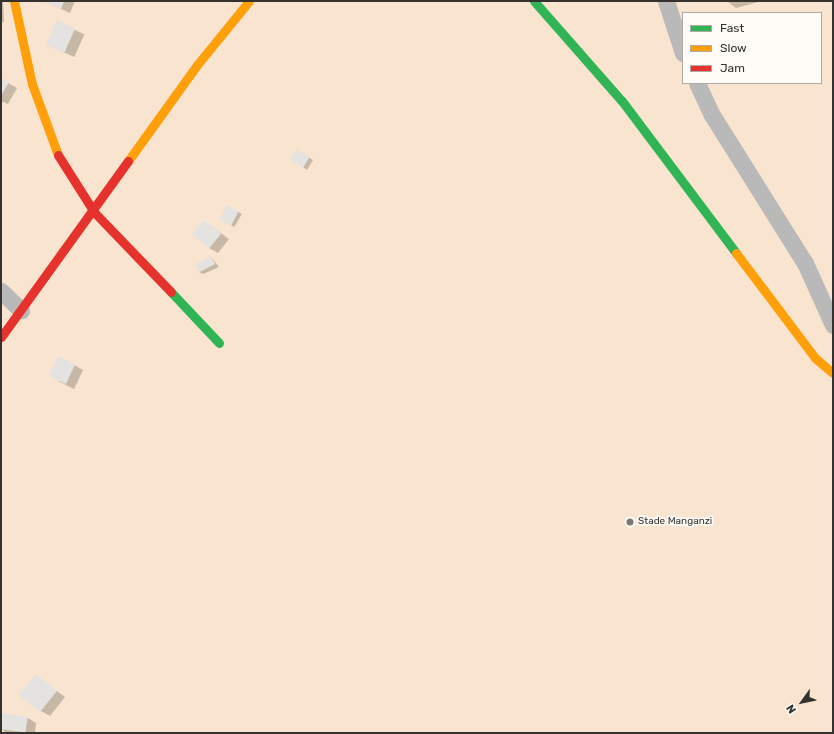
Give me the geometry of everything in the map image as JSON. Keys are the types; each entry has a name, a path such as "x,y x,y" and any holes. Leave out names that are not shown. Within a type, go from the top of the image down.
{"street":[{"path":"14,1 31,78 47,132 65,170 94,212 220,343"},
{"path":"1,337 94,212 197,65 249,1"},
{"path":"534,1 575,44 622,101 815,358 833,373"},
{"path":"666,1 682,50"},
{"path":"697,84 712,115 805,263 833,326"},
{"path":"1,291 21,310"}],"shaded area":[{"path":"1,1 833,1 833,733 1,733"}],"building":[{"path":"42,1 64,1 61,9"},
{"path":"57,20 75,28 64,53 46,45"},
{"path":"1,78 9,82 1,96"},
{"path":"297,149 310,157 303,168 290,160"},
{"path":"227,205 239,211 231,225 220,219"},
{"path":"204,220 221,234 209,249 192,235"},
{"path":"211,256 215,264 199,272 195,264"},
{"path":"58,356 75,364 66,384 49,376"},
{"path":"36,674 57,691 40,712 19,695"},
{"path":"1,713 28,717 26,733 1,729"}],"traffic: fast":[{"path":"534,1 622,101 736,253"},
{"path":"171,292 219,343"}],"traffic: slow":[{"path":"14,1 32,84 58,155"},
{"path":"128,161 197,65 249,1"},
{"path":"736,253 815,358 833,373"}],"traffic: jam":[{"path":"58,155 94,212 171,292"},
{"path":"1,337 128,161"}],"place":[{"name":"Stade Manganzi","path":"630,522"}]}
